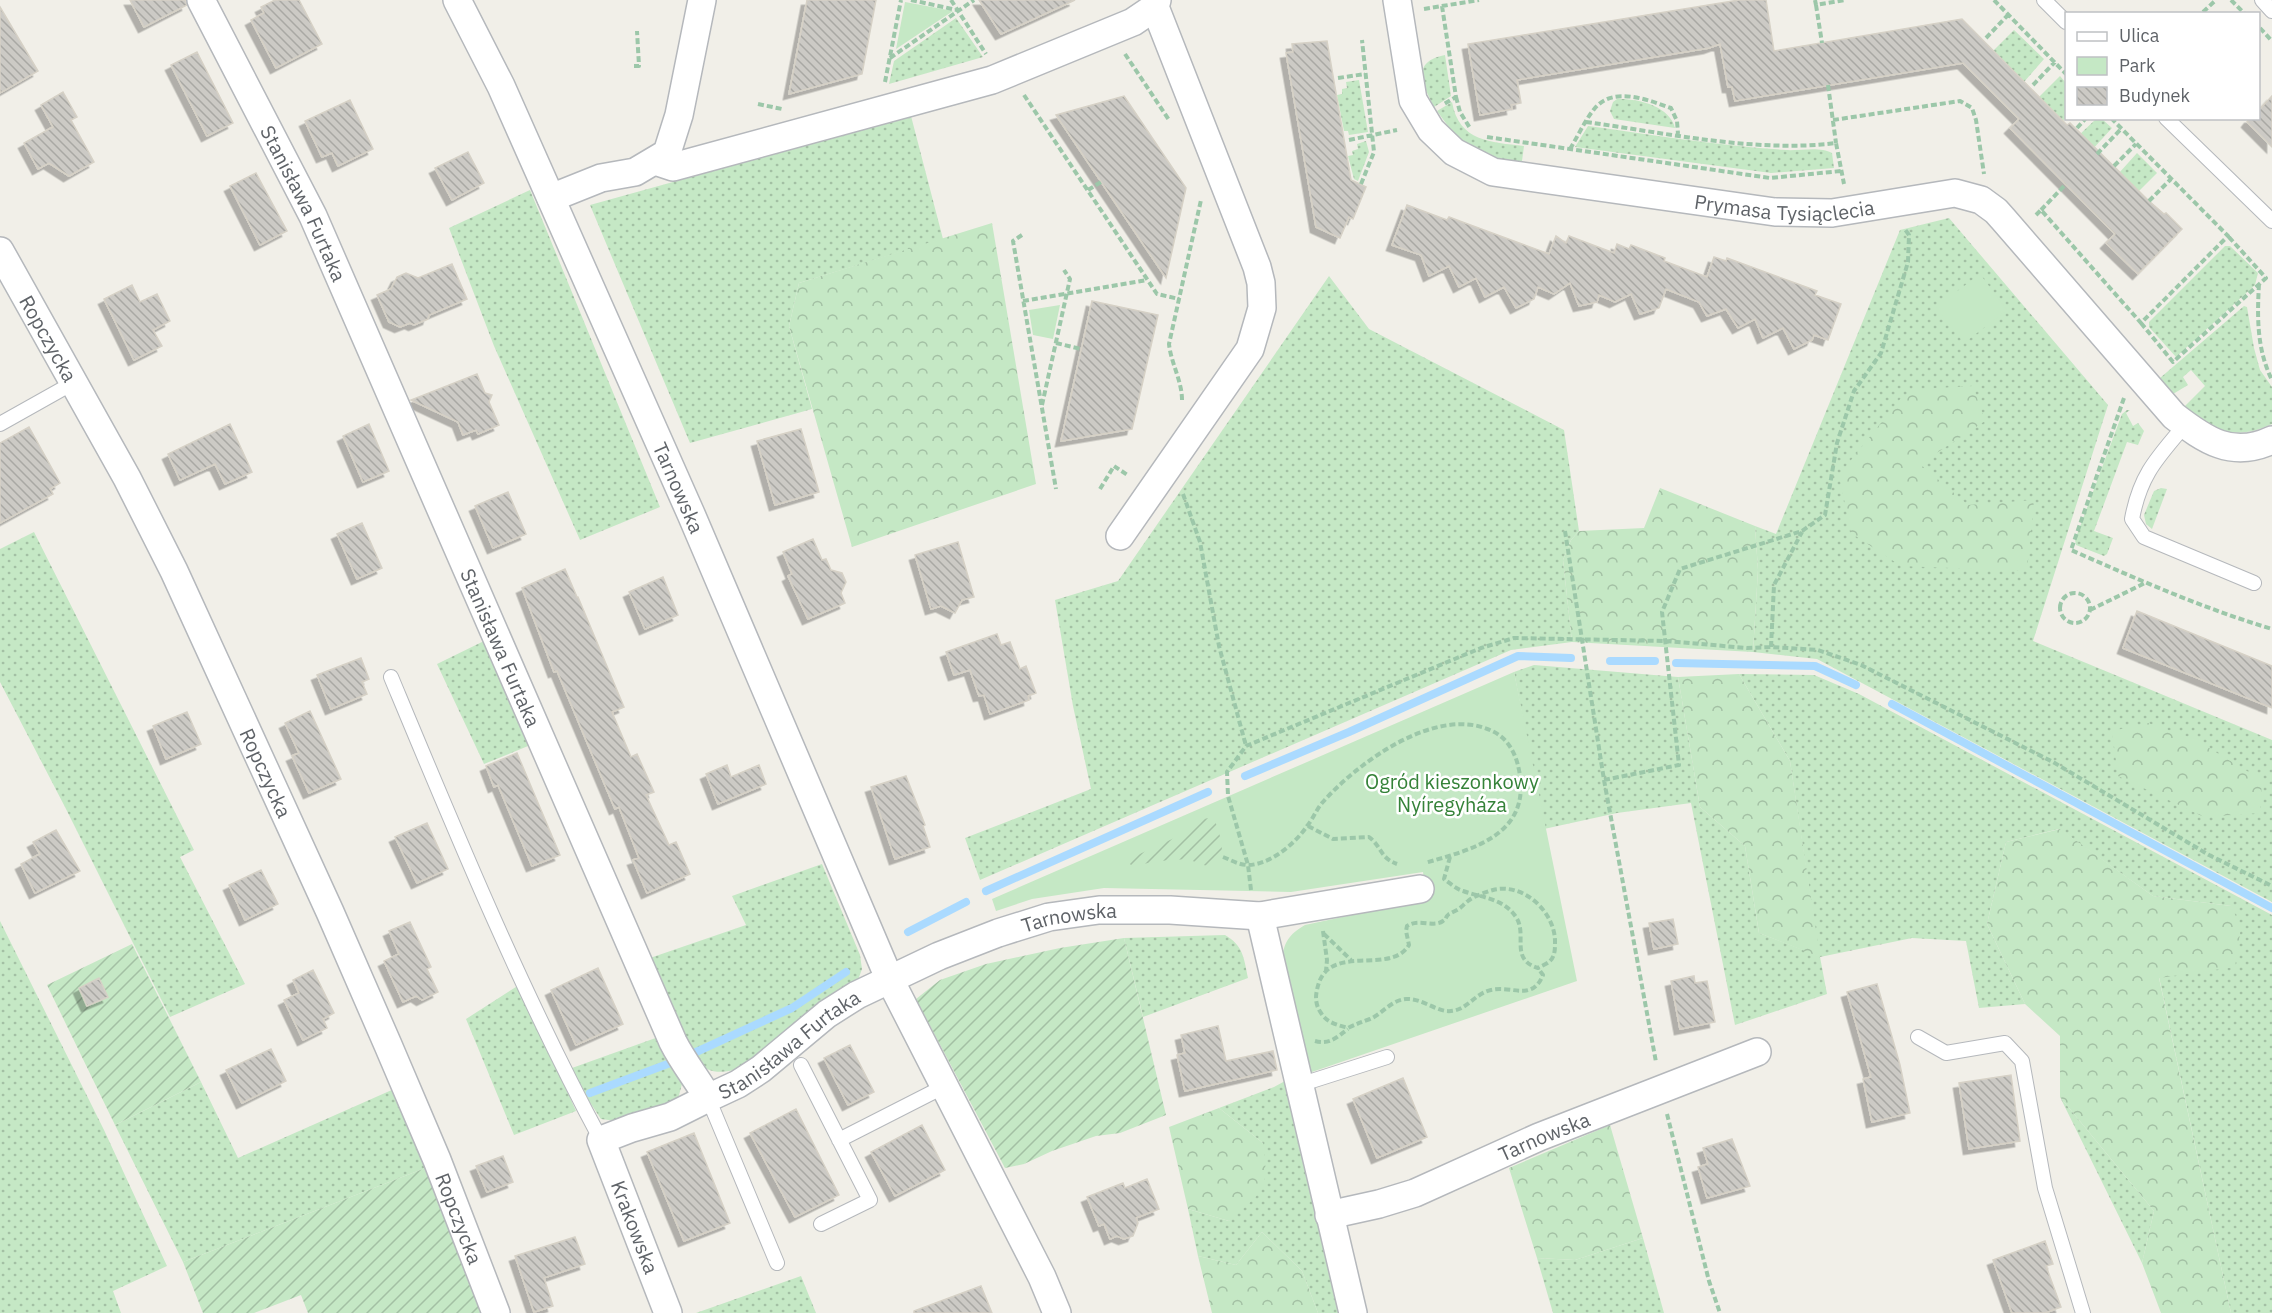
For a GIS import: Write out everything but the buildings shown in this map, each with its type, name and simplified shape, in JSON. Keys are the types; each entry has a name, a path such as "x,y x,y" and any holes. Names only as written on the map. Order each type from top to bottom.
{"street":[{"name":"Stanisława Furtaka","path":"201,0 314,216 673,1042 683,1062 697,1078 708,1098 761,1070 827,1014 890,978"},
{"name":"Tarnowska","path":"457,0 501,86 551,198 890,978 1042,1277 1057,1313"},
{"path":"551,198 601,178 635,172 667,153 679,115 702,0"},
{"path":"655,162 673,167 992,80 1133,22 1156,4 1257,267 1261,283 1262,308 1250,349 1120,536"},
{"name":"Prymasa Tysiąclecia","path":"1399,7 1413,100 1431,130 1454,152 1493,172 1775,212 1832,213 1954,193 1981,200 2000,215 2174,416 2201,438 2233,448 2260,446 2272,440"},
{"name":"Ropczycka","path":"0,251 127,478 174,571 325,902 437,1160 496,1313"},
{"name":"Tarnowska","path":"890,978 998,933 1049,917 1099,910 1170,910 1319,921 1421,876"},
{"path":"1260,916 1353,1313"},
{"name":"Tarnowska","path":"1329,1215 1416,1193 1539,1137 1757,1052"},
{"path":"601,1140 670,1117 708,1098"},
{"name":"Krakowska","path":"601,1140 669,1313"}],"lane":[{"path":"2044,0 2065,20"},
{"path":"2262,0 2272,11"},
{"path":"2168,120 2272,221"},
{"path":"0,424 73,383"},
{"path":"2185,425 2152,464 2136,496 2132,519 2144,537 2254,583"},
{"path":"391,677 536,1011 601,1140"},
{"path":"1918,1037 1946,1053 2005,1043 2022,1060 2045,1188 2083,1313"},
{"path":"1299,1085 1387,1057"},
{"path":"801,1065 870,1200 821,1224"},
{"path":"840,1140 945,1086"},
{"path":"708,1098 777,1263"}],"path":[{"path":"884,88 901,0"},
{"path":"911,0 958,10"},
{"path":"951,0 990,60"},
{"path":"889,58 974,0"},
{"path":"1399,7 1442,6 1479,0"},
{"path":"1822,43 1815,2 1845,0"},
{"path":"1994,0 2065,72"},
{"path":"2203,12 2216,0"},
{"path":"2231,0 2243,12"},
{"path":"1442,6 1456,96 1460,112 1472,131"},
{"path":"1986,38 2008,15"},
{"path":"634,66 639,66 637,31"},
{"path":"2260,31 2272,40"},
{"path":"1361,184 1374,152 1362,40"},
{"path":"1123,50 1172,126"},
{"path":"2033,85 2055,62"},
{"path":"1338,78 1365,74"},
{"path":"1479,134 1486,137 1770,178 1841,171 1828,85"},
{"path":"1023,94 1157,294 1179,299"},
{"path":"1436,109 1456,96"},
{"path":"1570,149 1596,107 1610,98 1640,97 1671,108 1677,121 1678,134"},
{"path":"1833,120 1960,101 1972,108 1976,120 1986,183"},
{"path":"2077,128 2084,120"},
{"path":"2041,210 2174,362 2266,278 2228,236 2113,120"},
{"path":"1586,122 1755,145 1806,147 1836,143"},
{"path":"2097,154 2121,129"},
{"path":"1349,140 1397,130"},
{"path":"2114,166 2136,144"},
{"path":"2149,201 2171,179"},
{"path":"1088,190 1101,182"},
{"path":"2034,217 2066,184"},
{"path":"1180,409 1183,398 1182,390 1169,344 1201,200 1201,190"},
{"path":"1604,780 1679,765 1662,612 1680,570 1802,531 1825,515 1838,443 1854,392 1881,352 1908,262 1909,235 1904,226"},
{"path":"1022,235 1013,241 1056,489"},
{"path":"2141,323 2228,236"},
{"path":"1041,407 1070,279 1064,270"},
{"path":"1023,301 1147,280"},
{"path":"2259,284 2256,322 2262,355 2272,380"},
{"path":"1056,343 1081,349"},
{"path":"1100,489 1114,466 1131,478"},
{"path":"1181,490 1200,542 1219,646 1246,746"},
{"path":"1565,531 1604,780 1661,1088 1709,1281 1720,1313"},
{"path":"1772,647 1774,585 1802,531"},
{"path":"2089,611 2088,602 2078,594 2065,597 2060,605 2065,619 2074,623 2084,619 2089,611 2146,583"},
{"path":"1260,916 1228,796 1227,772 1246,746 1481,648 1514,638 1666,641 1747,648 1818,650 1861,664 2053,762 2209,855 2272,886"},
{"path":"1222,857 1248,866 1282,852 1308,826 1323,802 1357,771 1410,737 1432,728 1454,724 1475,724 1499,734 1508,743 1519,768 1520,796 1516,814 1497,835 1483,845 1450,857 1421,876"},
{"path":"1308,826 1333,839 1369,837 1377,843 1387,861 1398,864"},
{"path":"1289,1041 1310,1039 1324,1044 1334,1040 1361,1021 1371,1019 1397,1001 1407,999 1445,1011 1454,1011 1461,1009 1489,990 1531,990 1540,984 1543,975 1538,968 1529,964 1522,956 1521,927 1516,916 1498,901 1462,891 1444,879 1450,857"},
{"path":"1326,972 1351,960 1398,957 1409,945 1407,926 1418,921 1437,923 1444,921 1449,914 1469,900 1501,888 1514,890 1534,900 1541,907 1553,929 1555,952 1550,961 1538,968"},
{"path":"1319,921 1351,960"},
{"path":"1319,921 1327,960 1326,972 1317,987 1317,1003 1320,1012 1333,1024 1348,1028"}],"green space":[{"path":"905,2 953,11 896,49"},
{"path":"956,18 983,57 889,84 894,61"},
{"path":"2014,30 2044,59 2024,82 1993,51"},
{"path":"1445,55 1451,96 1434,107 1423,82 1423,68 1434,58"},
{"path":"2060,76 2065,82 2065,118 2063,121 2039,97"},
{"path":"1359,80 1368,132 1349,135 1348,131 1344,131 1337,95 1342,94 1342,89 1347,88 1346,82"},
{"path":"1617,99 1643,102 1660,109 1672,120 1675,128 1614,119 1610,111 1613,102"},
{"path":"1452,102 1462,125 1478,138 1524,146 1522,161 1517,165 1488,158 1456,137 1437,111"},
{"path":"911,116 943,239 799,283 789,326 812,409 690,443 590,205"},
{"path":"2095,120 2103,120 2112,128 2092,150 2078,136"},
{"path":"1588,126 1736,146 1822,150 1832,153 1834,168 1771,173 1575,147"},
{"path":"1366,141 1369,152 1358,181 1354,179 1348,156 1353,155 1352,151 1358,149 1357,144"},
{"path":"2137,153 2157,173 2138,192 2119,173"},
{"path":"530,190 660,507 580,540 494,346 449,228"},
{"path":"1949,218 2108,405 2033,641 2272,740 2272,902 1817,659 1753,652 1758,570 1755,526 1776,534 1900,230"},
{"path":"992,223 1036,484 852,547 789,326 799,283"},
{"path":"2225,246 2230,246 2258,273 2255,285 2176,357 2149,327 2149,322"},
{"path":"1980,274 2007,310 1964,343 1936,307"},
{"path":"1329,276 1369,329 1564,430 1579,531 1571,540 1563,560 1572,642 1511,650 980,880 965,838 1091,789 1073,706 1055,600 1118,581"},
{"path":"1060,305 1053,339 1033,335 1029,310"},
{"path":"2244,306 2247,307 2260,370 2272,387 2272,424 2235,433 2215,427 2183,408 2205,386 2191,370 2183,377 2188,385 2173,394 2160,378"},
{"path":"1973,386 1985,421 1920,464 1968,505 2034,500 2027,571 1901,566 1851,533 1839,475 1901,398 1919,389"},
{"path":"2130,410 2126,413 2133,426 2138,423 2144,431 2138,445 2127,442 2094,531 2113,538 2104,556 2076,545 2075,540 2122,414"},
{"path":"1660,488 1755,526 1758,570 1753,652 1572,642 1563,560 1571,540 1579,531 1644,528"},
{"path":"2161,488 2167,489 2152,529 2146,524 2144,515 2154,491"},
{"path":"34,532 194,850 180,857 245,984 170,1017 0,682 0,549"},
{"path":"484,641 533,744 484,764 437,664"},
{"path":"1534,665 1678,677 1700,807 1745,846 1759,933 1819,956 1790,761 1739,674 1814,675 1859,694 2272,915 2272,1313 2231,1313 2159,977 2231,906 2153,896 2059,829 2006,842 1987,924 2025,1004 1979,1008 1966,941 1912,938 1820,957 1827,994 1735,1025 1691,803 1617,813 1544,829 1514,672"},
{"name":"Ogród kieszonkowy Nyíregyháza","path":"1514,672 1577,981 1309,1073 1282,962 1288,940 1305,925 1427,899 1423,872 1291,892 1104,888 1032,899 996,911 992,899"},
{"path":"1739,674 1790,761 1820,957 1759,933 1745,846 1700,807 1678,677"},
{"path":"2148,723 2194,739 2262,780 2260,813 2204,817 2118,776 2112,731"},
{"path":"1203,819 1214,819 1222,847 1220,860 1216,865 1207,866 1181,860 1132,866 1127,861 1183,834"},
{"path":"2060,829 2153,896 2231,906 2241,927 2235,967 2159,978 2231,1313 2161,1313 2142,1263 2154,1211 2060,1097 2060,1036 2025,1004 1987,924 2006,842"},
{"path":"822,864 860,955 862,969 858,980 741,1068 716,1072 699,1065 693,1060 650,958 746,925 732,896"},
{"path":"0,921 104,1130 167,1266 113,1291 121,1313 0,1313"},
{"path":"1225,935 1239,948 1244,958 1248,978 1143,1017 1124,938"},
{"path":"1124,938 1166,1115 1120,1133 1096,1136 1052,1151 1024,1164 1005,1168 916,999 940,980 986,964 1060,948"},
{"path":"132,944 201,1082 115,1125 47,985"},
{"path":"519,985 576,1111 514,1135 466,1019"},
{"path":"664,1035 683,1080 678,1099 667,1107 616,1121 601,1119 572,1068"},
{"path":"1285,1081 1343,1313 1318,1313 1302,1271 1262,1232 1236,1265 1198,1256 1188,1209 1229,1221 1263,1143 1219,1108"},
{"path":"201,1082 238,1158 394,1089 428,1167 183,1262 115,1125"},
{"path":"2060,1097 2154,1211 2142,1263"},
{"path":"1219,1108 1263,1143 1265,1159 1264,1181 1257,1196 1229,1221 1188,1209 1169,1127"},
{"path":"1610,1125 1643,1238 1575,1260 1537,1258 1509,1168"},
{"path":"428,1167 484,1313 308,1313 301,1295 254,1313 203,1313 183,1262"},
{"path":"1262,1232 1302,1271 1318,1313 1212,1313 1198,1256 1236,1265"},
{"path":"1643,1238 1664,1313 1553,1313 1537,1258 1575,1260"},
{"path":"801,1276 816,1313 696,1313"}],"waterway":[{"path":"1245,776 1518,656 1571,658"},
{"path":"1610,661 1655,661"},
{"path":"1676,663 1815,666 1856,685"},
{"path":"1892,704 2272,908"},
{"path":"986,891 1208,792"},
{"path":"908,932 966,902"},
{"path":"694,1053 792,1008 846,972"},
{"path":"590,1093 673,1062"}]}
